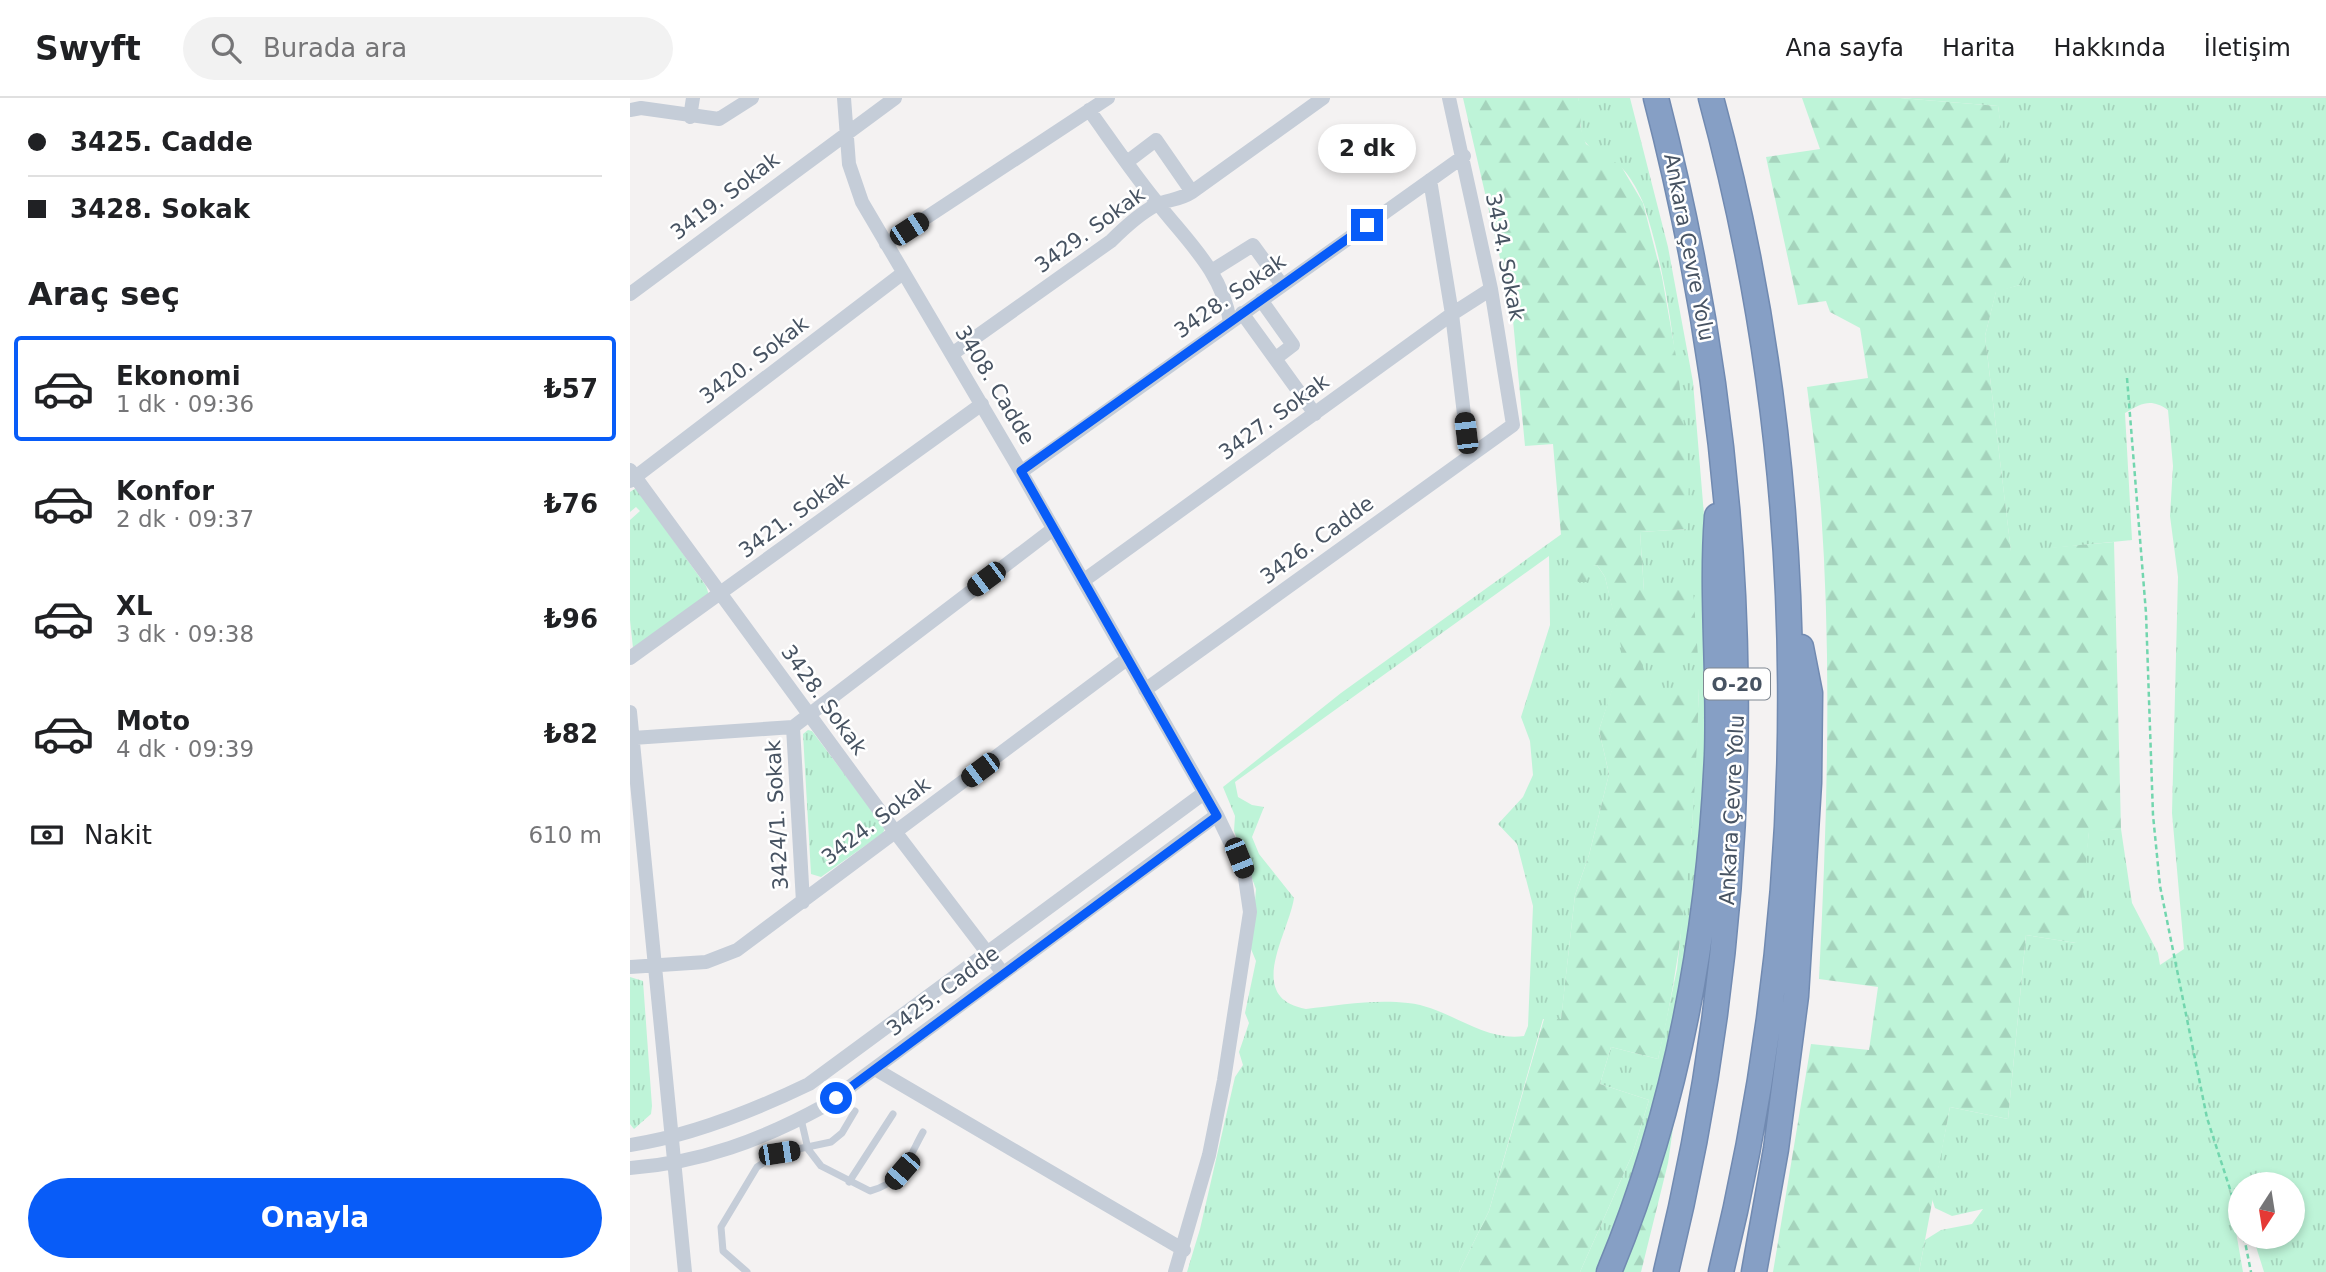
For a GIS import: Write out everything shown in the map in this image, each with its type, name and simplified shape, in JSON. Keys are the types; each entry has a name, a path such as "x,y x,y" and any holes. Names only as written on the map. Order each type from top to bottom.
{"highway":[{"name":"Ankara Çevre Yolu","path":"1656,98 1676,176 1708,340 1722,449 1737,627 1737,761 1725,941 1703,1103 1666,1272"},
{"name":"O-20","path":"1711,98 1731,170 1763,338 1774,423 1790,613 1789,766 1778,937 1753,1126 1721,1272"},
{"path":"1609,1272 1637,1199 1665,1105 1688,1010 1701,922 1717,753 1718,648 1714,550 1722,449"},
{"path":"1754,1272 1790,1057 1809,783 1810,693 1786,567"}],"street":[{"path":"690,117 693,98"},
{"path":"630,110 641,108 719,119 752,98"},
{"name":"3408. Cadde","path":"845,98 849,164 862,202 1021,471 1217,816 1244,871 1250,912 1224,1080 1184,1251 1175,1272"},
{"name":"3419. Sokak","path":"630,294 895,98"},
{"name":"3429. Sokak","path":"952,354 1111,241 1158,204 1177,201 1192,192 1323,98"},
{"name":"3434. Sokak","path":"1449,98 1492,289 1513,425"},
{"path":"886,244 1105,99"},
{"path":"1089,110 1158,204 1213,270 1236,317 1276,358 1315,414"},
{"path":"1127,162 1156,140 1192,192"},
{"name":"3428. Sokak","path":"1021,471 1464,156"},
{"path":"1430,180 1452,314 1469,456"},
{"path":"1213,270 1253,245 1282,285"},
{"name":"3420. Sokak","path":"632,476 903,273"},
{"name":"3427. Sokak","path":"1083,581 1452,314 1492,289"},
{"path":"1261,300 1293,345 1276,358"},
{"name":"3421. Sokak","path":"630,658 982,404"},
{"name":"3426. Cadde","path":"1145,690 1513,425"},
{"name":"3428. Sokak","path":"632,476 1002,972"},
{"path":"633,738 793,727 1053,529"},
{"name":"3424. Sokak","path":"630,967 706,962 722,958 803,902 1127,659"},
{"path":"630,712 685,1272"},
{"name":"3424/1. Sokak","path":"793,727 803,902"},
{"name":"3425. Cadde","path":"630,1145 671,1138 809,1084 1204,793"},
{"name":"3425. Cadde","path":"630,1168 675,1165 726,1150 801,1119 876,1069 1002,972 1217,816"},
{"path":"876,1069 1184,1251"}],"lane":[{"path":"747,1272 723,1251 721,1227 757,1167 779,1153 831,1142 842,1133 855,1111"},
{"path":"849,1182 893,1114"},
{"path":"801,1119 808,1149 821,1166 870,1191 887,1187 902,1171 923,1132"}],"path":[{"path":"2127,378 2144,586 2153,815 2160,886 2204,1107 2228,1182"},
{"path":"2247,1250 2251,1272"}],"green space":[{"path":"1463,98 1578,98 1582,111 1580,126 1586,144 1621,166 1643,203 1662,277 1677,362 1689,470 1688,529 1640,532 1644,591 1693,589 1698,657 1643,657 1643,688 1699,688 1692,828 1683,921 1658,1059 1611,1047 1600,1084 1649,1100 1632,1155 1580,1272 1459,1272 1489,1211 1544,1019 1561,1019 1575,895 1589,855 1609,774 1599,730 1623,655 1605,577 1597,565 1586,568 1587,582 1578,582 1562,546 1553,444 1525,446 1512,310"},
{"path":"1578,98 1630,98 1668,247 1693,382 1705,527 1709,735 1687,978 1639,1167 1597,1272 1580,1272 1632,1155 1649,1100 1600,1084 1611,1047 1658,1059 1677,969 1692,826 1699,689 1643,688 1643,657 1697,657 1644,591 1640,532 1688,529 1676,365 1664,284 1644,205 1626,172 1587,144 1581,128"},
{"path":"1802,98 1900,98 1998,106 2024,277 2020,285 1996,292 1985,336 2011,551 2114,542 2121,829 2089,832 2079,937 2076,943 2026,935 2008,1119 1950,1107 1919,1272 1773,1272 1811,1044 1869,1050 1878,987 1819,979 1826,803 1826,627 1821,509 1807,387 1868,378 1860,328 1830,312 1826,301 1798,305 1766,157 1820,149"},
{"path":"1900,98 2326,98 2326,1272 2264,1272 2257,1250 2305,1250 2305,1172 2228,1172 2228,1250 2239,1250 2243,1272 1919,1272 1925,1240 1941,1230 1972,1224 1983,1209 1952,1216 1935,1208 1932,1199 1950,1107 2008,1119 2026,935 2076,943 2089,831 2121,829 2132,903 2158,953 2160,965 2184,949 2172,813 2178,577 2170,516 2173,466 2168,410 2151,403 2142,404 2125,413 2132,540 2011,552 1985,336 1996,291 2020,285 1998,106"},
{"path":"636,488 706,586 709,595 633,648 630,620 630,520 640,511 636,507 630,512 630,492"},
{"path":"1563,533 1565,548 1571,559 1582,565 1597,565 1605,577 1624,655 1599,730 1609,774 1589,855 1575,895 1561,1020 1543,1019 1489,1211 1459,1272 1187,1272 1200,1229 1235,1077 1243,1065 1239,1052 1249,1023 1245,1013 1256,961 1251,949 1256,889 1234,831 1235,816 1223,787 1341,693","holes":["1549,556 1550,625 1521,717 1530,741 1533,775 1523,797 1498,824 1517,844 1533,906 1528,1026 1524,1036 1494,1034 1438,1011 1408,1003 1370,1002 1306,1009 1287,1003 1277,992 1274,978 1279,946 1294,898 1259,854 1252,837 1264,807 1252,805 1238,797 1235,782"]},
{"path":"808,730 812,731 885,828 883,833 821,877 811,874 803,734"},
{"path":"630,977 643,981 652,1106 651,1114 634,1129 630,1124"},
{"path":"1675,1114 1668,1163 1641,1272 1620,1272"}],"route":[{"path":"836,1098 1002,972 1217,816 1021,471 1367,225"}]}
